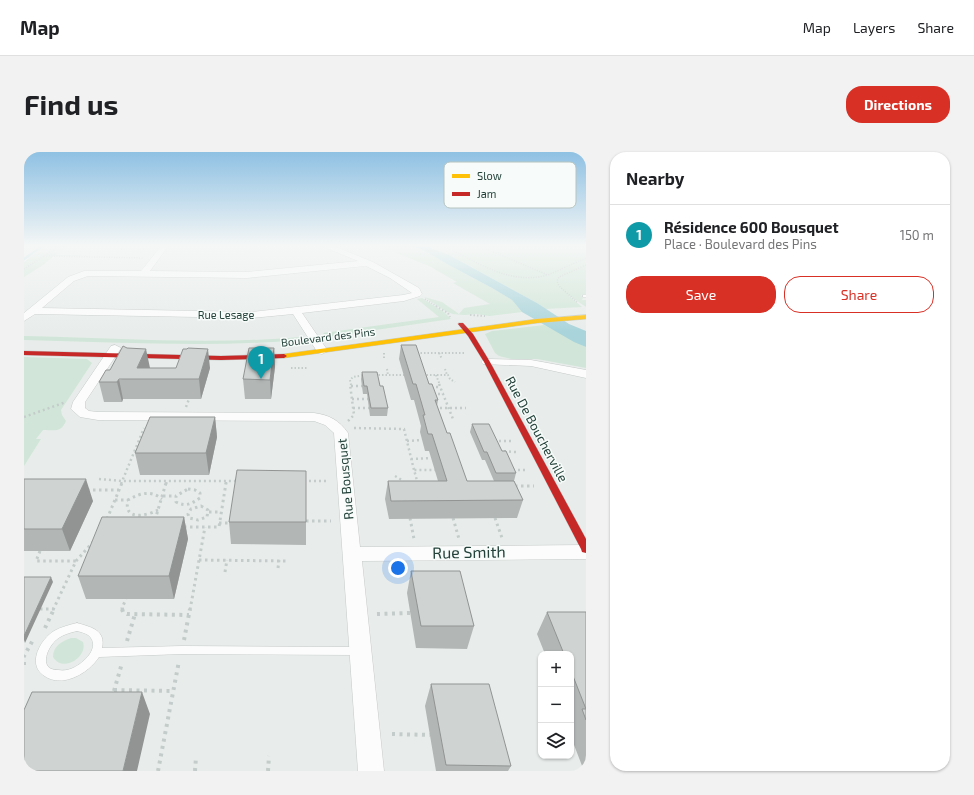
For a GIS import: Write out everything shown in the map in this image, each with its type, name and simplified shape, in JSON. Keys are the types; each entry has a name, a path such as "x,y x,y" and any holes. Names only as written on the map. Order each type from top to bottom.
{"street":[{"path":"24,318 71,279 85,274"},
{"path":"193,274 264,274"},
{"path":"390,274 413,288 420,296"},
{"name":"Rue Lesage","path":"34,310 242,315 296,311 420,296"},
{"path":"296,311 320,348"},
{"name":"Boulevard des Pins","path":"24,346 234,358 281,356 320,348 461,325 529,316 586,311"},
{"name":"Boulevard des Pins","path":"461,325 586,317"},
{"name":"Rue De Boucherville","path":"461,325 487,362 586,549"},
{"name":"Boulevard des Pins","path":"24,353 112,352"},
{"name":"Rue Bousquet","path":"112,352 79,402 78,409 86,414 106,416 308,417 330,421 337,426 341,433 371,771"},
{"path":"487,362 531,363 586,374"},
{"name":"Rue Smith","path":"351,554 586,552"}],"lane":[{"path":"97,653 99,644 97,637 92,631 85,628 76,627 62,632 49,640 41,656 41,663 44,669 50,674 58,676 67,675 85,667 97,653 182,650 360,651"}],"path":[{"path":"503,274 529,279 548,275"},
{"path":"568,274 559,278 557,281 559,286 578,302"},
{"path":"420,296 461,325"},
{"path":"384,360 383,353 390,353"},
{"path":"411,353 469,353"},
{"path":"439,353 442,359"},
{"path":"387,369 388,375"},
{"path":"445,369 447,375 455,382"},
{"path":"348,421 354,415 350,378 364,375"},
{"path":"372,375 411,375"},
{"path":"418,375 447,375"},
{"path":"436,375 453,419"},
{"path":"350,386 362,386"},
{"path":"428,387 441,387"},
{"path":"431,394 444,394"},
{"path":"352,400 368,399"},
{"path":"24,417 66,402"},
{"path":"353,408 369,408"},
{"path":"432,408 466,408"},
{"path":"104,525 146,424"},
{"path":"354,428 404,428 418,486 411,487"},
{"path":"386,428 387,432"},
{"path":"407,441 422,440"},
{"path":"492,441 512,441"},
{"path":"496,451 517,452"},
{"path":"411,458 431,458"},
{"path":"414,470 435,470"},
{"path":"508,470 526,470"},
{"path":"184,481 186,475"},
{"path":"395,476 402,480 404,487"},
{"path":"99,479 122,481 241,481"},
{"path":"153,526 168,481"},
{"path":"183,526 219,527 226,481"},
{"path":"300,481 329,481"},
{"path":"512,486 534,486"},
{"path":"83,490 119,490"},
{"path":"115,500 128,500 142,493 150,493 158,495 162,498 176,496 184,490 195,490 200,496 198,501 190,505 182,505 176,502 176,496"},
{"path":"128,500 126,504 128,510 138,516 145,516 158,510"},
{"path":"198,501 201,506 206,508 209,512 221,512"},
{"path":"201,506 191,509 188,514 189,518 202,520 207,517 209,512"},
{"path":"410,518 414,539"},
{"path":"453,518 459,539"},
{"path":"495,518 502,539"},
{"path":"306,521 331,521"},
{"path":"219,523 235,524"},
{"path":"184,640 205,527"},
{"path":"40,633 45,627 54,609 76,561 97,536"},
{"path":"40,551 36,561 76,561"},
{"path":"199,560 288,561"},
{"path":"225,572 227,560"},
{"path":"278,568 279,560"},
{"path":"126,599 122,608 123,612 135,614 189,615"},
{"path":"40,609 54,609"},
{"path":"377,614 411,613"},
{"path":"127,641 135,614"},
{"path":"24,666 24,656 26,650 34,639"},
{"path":"112,696 122,661"},
{"path":"158,771 179,661"},
{"path":"114,690 174,691"},
{"path":"392,734 430,735"},
{"path":"268,771 269,756"},
{"path":"195,771 196,757"}],"green space":[{"path":"443,274 466,274 512,300 522,312 489,316 477,314 464,315 453,314 447,312 424,297 442,302 459,314 464,308 490,304 453,283 457,282"},
{"path":"484,274 586,274 586,294 581,295 583,298 582,300 586,300 586,307 567,294 582,307 545,309 537,303"},
{"path":"422,298 444,312 451,319 327,337 323,333 439,317 417,299"},
{"path":"544,325 586,347 586,368 537,359 511,359 499,356 495,353 485,334 492,331"},
{"path":"24,336 197,341 302,338 300,340 231,344 197,344 24,340"},
{"path":"24,357 87,359 92,363 61,410 66,421 64,425 57,430 43,430 36,439 41,439 24,466"},
{"path":"71,638 76,638 83,642 84,648 82,653 73,662 68,664 57,662 53,657 56,647 61,642"}],"water":[{"path":"466,274 484,274 537,303 569,324 586,331 586,347 574,342 522,312 512,300"}],"building":[{"path":"401,345 416,345 429,384 432,384 438,400 435,400 447,433 450,433 467,481 514,481 523,500 391,501 388,481 447,481 432,434 428,434 423,415 425,415 416,384 413,384"},
{"path":"123,346 127,348 146,349 137,368 176,368 183,349 208,349 199,379 119,379 117,382 99,382 106,370 110,370"},
{"path":"249,348 274,348 270,380 243,379"},
{"path":"362,372 377,372 380,386 383,386 388,408 371,408 367,386 364,386"},
{"path":"150,417 215,417 206,453 135,453"},
{"path":"472,424 489,424 502,451 506,451 516,473 496,473 487,452 484,452"},
{"path":"237,470 306,471 306,522 229,522"},
{"path":"24,479 86,479 62,529 24,529"},
{"path":"102,517 184,517 169,576 78,576"},
{"path":"411,571 460,571 474,626 421,626"},
{"path":"24,577 51,577 24,636"},
{"path":"547,612 586,612 586,709 574,679 574,651 563,651"},
{"path":"431,684 489,684 511,766 446,765"},
{"path":"32,692 142,692 123,771 24,771 24,710"},
{"path":"582,709 586,709 586,720"}],"traffic: slow":[{"path":"284,356 537,321 586,317"}],"traffic: jam":[{"path":"461,324 471,335 487,362 586,549"},
{"path":"24,353 221,358 284,356"}],"place":[{"name":"Résidence 600 Bousquet","path":"261,379"}]}
